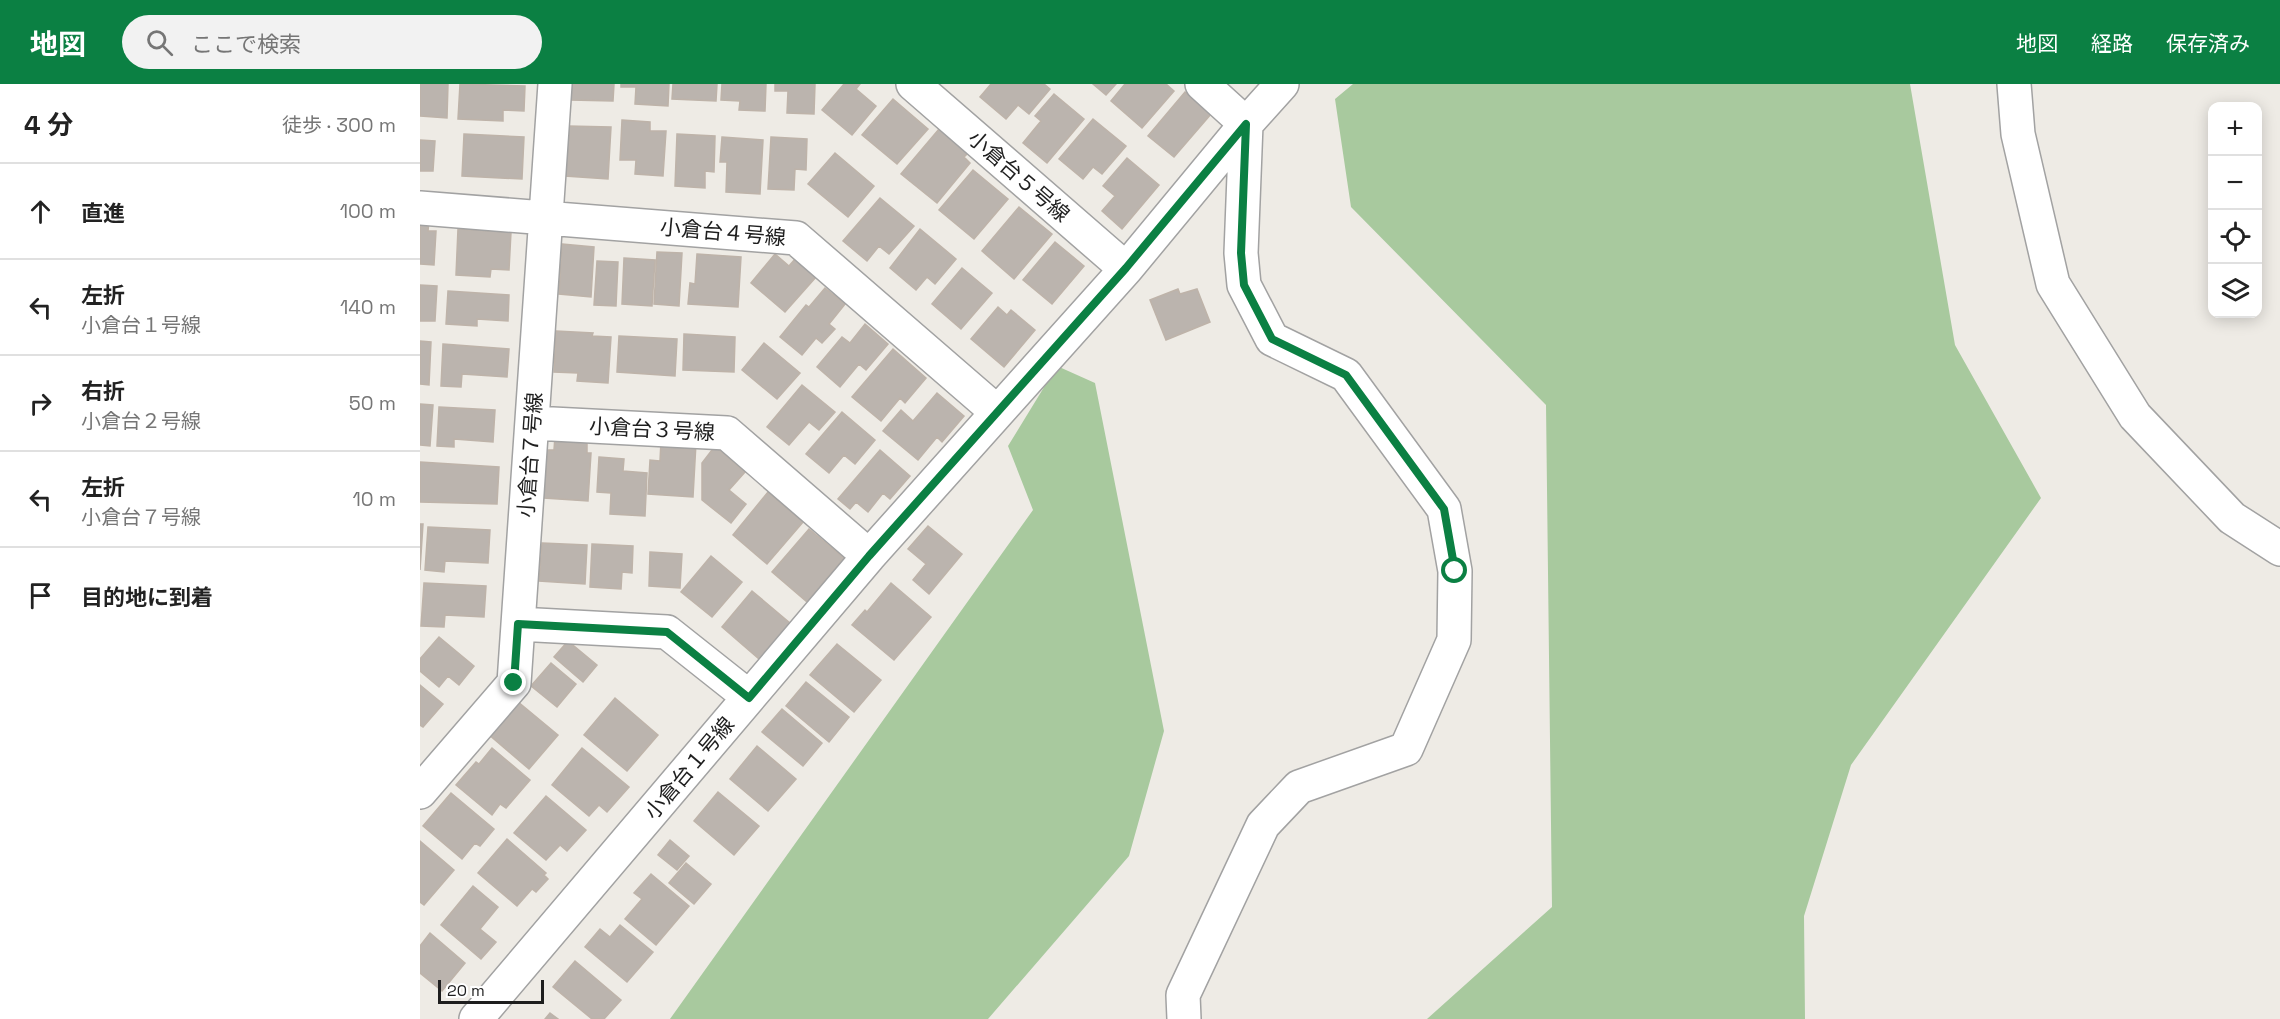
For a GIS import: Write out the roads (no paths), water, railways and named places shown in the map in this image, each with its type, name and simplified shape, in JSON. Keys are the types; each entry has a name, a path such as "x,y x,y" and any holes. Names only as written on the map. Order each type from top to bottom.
{"street":[{"name":"小倉台７号線","path":"420,792 514,683 555,84"},
{"name":"小倉台５号線","path":"913,84 1126,268"},
{"path":"1184,1019 1183,995 1263,825 1299,787 1406,749 1454,640 1455,571 1444,509 1346,375 1272,339 1244,285 1241,253 1246,124 1202,84"},
{"name":"小倉台１号線","path":"476,1019 869,556 1126,268 1282,84"},
{"path":"2014,84 2018,134 2054,284 2134,416 2232,518 2280,549"},
{"name":"小倉台４号線","path":"420,208 796,238 997,412"},
{"name":"小倉台３号線","path":"533,423 727,433 869,556"},
{"path":"518,624 667,632 749,698"}]}
